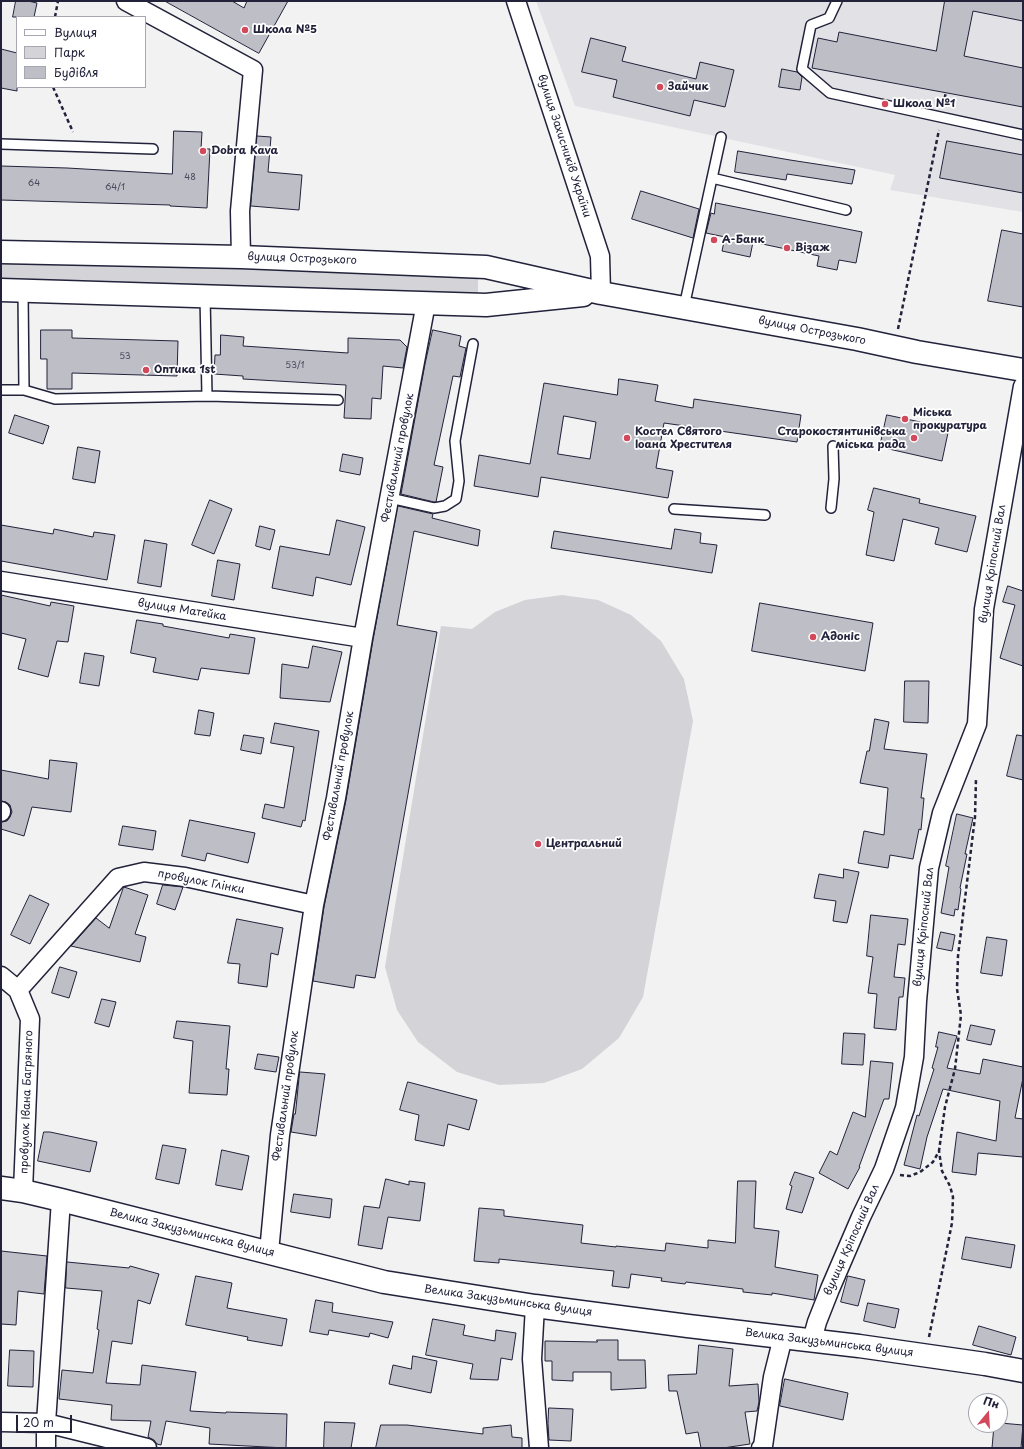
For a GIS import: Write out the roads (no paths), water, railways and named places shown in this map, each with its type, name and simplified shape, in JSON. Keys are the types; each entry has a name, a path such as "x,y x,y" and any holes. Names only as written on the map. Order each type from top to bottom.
{"main road":[{"name":"вулиця Острозького","path":"1,252 241,257 486,267 600,293 684,307 917,352 1023,370"},
{"path":"486,267 493,275 495,285 493,296 486,305"},
{"name":"вулиця Острозького","path":"1,290 486,305 600,293"},
{"name":"Велика Закузьминська вулиця","path":"1,1188 23,1191 61,1200 384,1282 535,1306 925,1355 1023,1371"}],"street":[{"path":"126,1 253,70 240,211 241,257"},
{"name":"вулиця Захисників України","path":"516,1 600,256 600,293"},
{"name":"Фестивальний провулок","path":"269,1252 280,1135 314,905 336,798 363,638 426,303"},
{"name":"вулиця Кріпосний Вал","path":"812,1340 827,1296 884,1169 905,1108 914,1057 917,1001 929,868 942,813 977,724 984,609 1023,386"},
{"name":"вулиця Матейка","path":"1,581 363,638"},
{"name":"провулок Глінки","path":"18,990 118,878 144,872 178,876 314,905"},
{"name":"провулок Івана Багряного","path":"1,976 18,990 30,1019 23,1191"},
{"path":"46,1448 46,1423 61,1200"},
{"path":"535,1306 532,1359 539,1448"},
{"path":"761,1448 773,1377 783,1337"},
{"path":"1,1422 46,1423 147,1448"}],"lane":[{"path":"837,1 829,18 811,25 802,69 830,93 1023,135"},
{"path":"684,307 721,137"},
{"path":"1,144 153,149"},
{"path":"712,178 846,210"},
{"path":"23,291 24,390"},
{"path":"205,296 207,396"},
{"path":"390,498 434,508 445,506 456,499 459,481 455,442 473,344"},
{"path":"1,390 24,390 55,399 207,396 338,400"},
{"path":"831,508 834,479 834,446"},
{"path":"674,508 765,515"}],"place":[{"name":"Школа №5","path":"245,30"},
{"name":"Зайчик","path":"660,87"},
{"name":"Школа №1","path":"885,104"},
{"name":"Dobra Kava","path":"203,151"},
{"name":"А-Банк","path":"714,240"},
{"name":"Візаж","path":"787,248"},
{"name":"Оптика 1st","path":"146,370"},
{"name":"Міська прокуратура","path":"905,419"},
{"name":"Костел Святого Іоана Хрестителя","path":"627,438"},
{"name":"Старокостянтинівська міська рада","path":"914,438"},
{"name":"Адоніс","path":"813,637"},
{"name":"Центральний","path":"538,844"}]}
